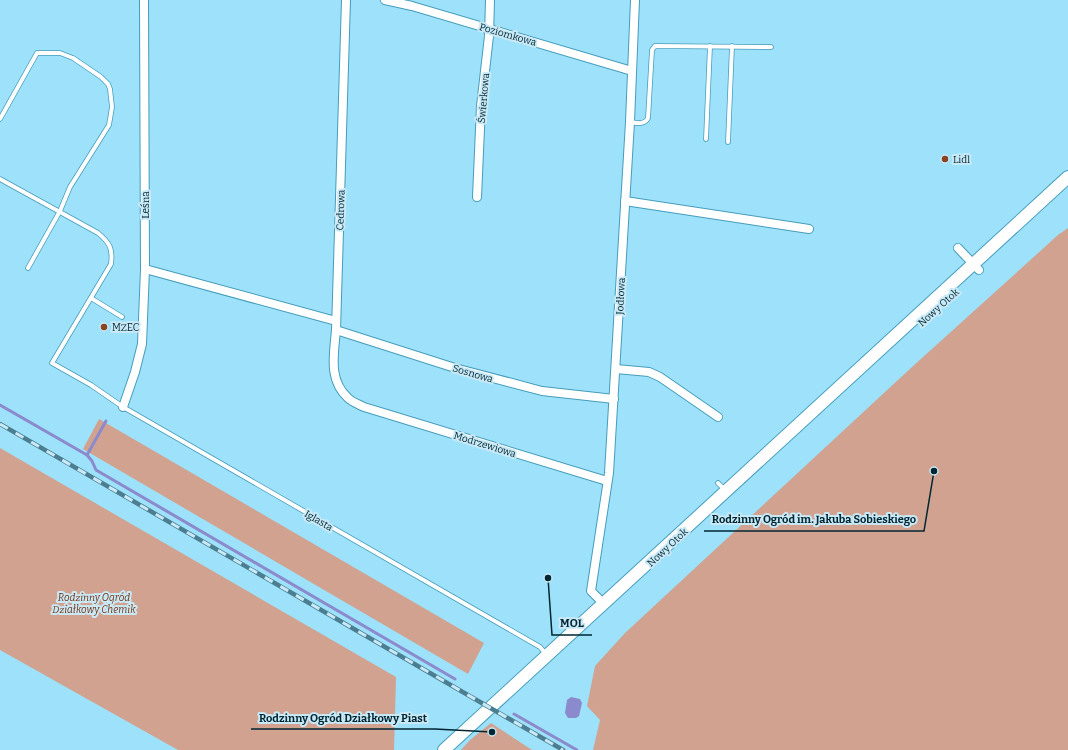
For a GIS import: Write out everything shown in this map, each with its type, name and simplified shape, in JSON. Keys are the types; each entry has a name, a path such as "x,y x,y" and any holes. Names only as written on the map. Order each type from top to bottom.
{"main road":[{"name":"Nowy Otok","path":"444,750 604,604 722,487 843,384 976,267 1023,218 1068,177"}],"street":[{"name":"Leśna","path":"123,407 135,372 142,344 145,269 144,0"},
{"name":"Cedrowa","path":"346,0 334,366 338,387 349,399 364,407"},
{"name":"Poziomkowa","path":"385,0 488,28 632,71"},
{"name":"Świerkowa","path":"477,197 481,106 489,36 488,28 490,0"},
{"name":"Jodłowa","path":"604,604 591,591 607,481 614,399 630,122 635,0"},
{"path":"625,201 809,229"},
{"path":"958,248 976,267"},
{"path":"145,269 336,321"},
{"name":"Sosnowa","path":"336,330 455,368 542,392 614,399"},
{"path":"616,369 649,372 660,377 718,417"},
{"name":"Modrzewiowa","path":"364,407 607,481"}],"lane":[{"path":"630,122 643,123 647,121 653,48 658,45 771,47"},
{"path":"706,139 710,46"},
{"path":"728,142 732,46"},
{"path":"0,119 37,54 60,53 73,58 101,77 108,84 112,99 112,112 109,125 70,187 60,211 28,268"},
{"path":"0,179 60,211 106,239 112,254 110,264 91,298 122,317"},
{"name":"Iglasta","path":"91,298 52,363 91,385 123,407 540,647 548,655"}],"green space":[{"path":"1068,228 1068,750 593,750 600,720 587,706 595,666 625,633 912,367 1058,235"},
{"path":"99,419 484,643 468,674 83,449"},
{"name":"Rodzinny Ogród Działkowy Chemik","path":"0,448 396,677 394,750 178,750 0,650"},
{"path":"491,723 532,750 461,750 470,740"}],"water":[{"path":"571,697 580,699 582,703 579,716 576,718 568,718 565,713 567,700"}],"waterway":[{"path":"0,405 87,455 92,461 96,470 455,679"},
{"path":"87,455 106,421"},
{"path":"514,714 577,750"}],"railway":[{"path":"0,424 563,750"}],"place":[{"name":"Lidl","path":"945,159"},
{"name":"MZEC","path":"104,327"},
{"name":"Rodzinny Ogród im. Jakuba Sobieskiego","path":"934,471"},
{"name":"MOL","path":"548,578"},
{"name":"Rodzinny Ogród Działkowy Piast","path":"492,732"}]}
